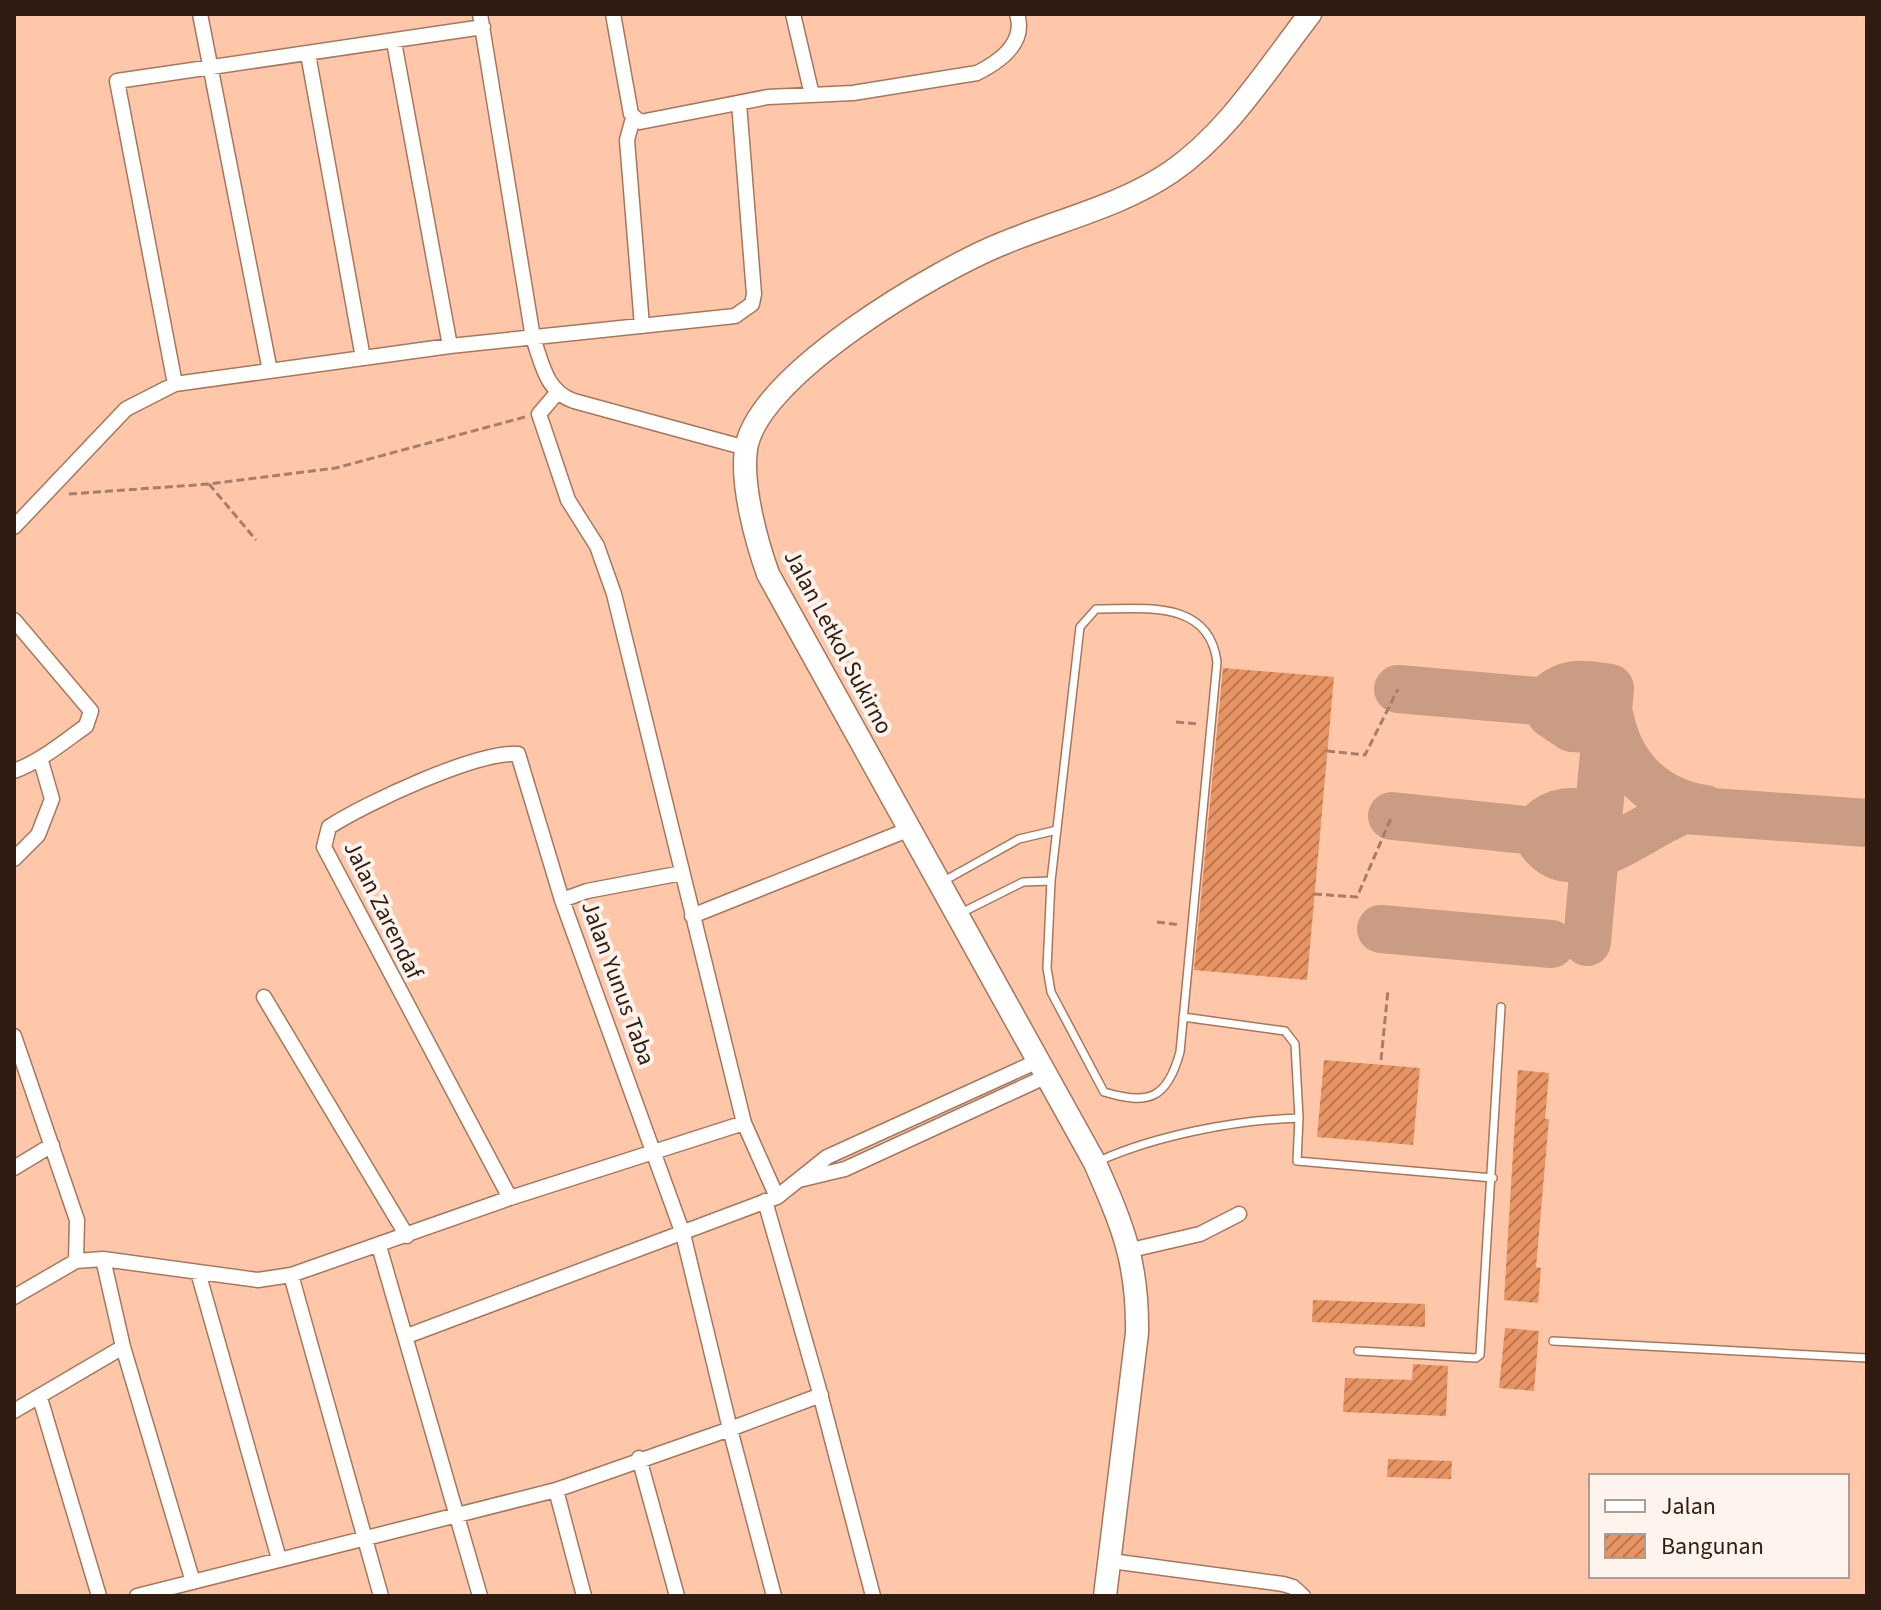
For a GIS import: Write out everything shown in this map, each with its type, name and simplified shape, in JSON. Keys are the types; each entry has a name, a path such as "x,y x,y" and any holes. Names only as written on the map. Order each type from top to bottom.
{"main road":[{"path":"746,448 760,418 814,358 896,301 1001,244 1141,189 1172,171 1206,144 1310,14"},
{"name":"Jalan Letkol Sukirno","path":"746,448 751,509 768,574 1095,1163 1131,1250 1137,1295 1137,1333 1105,1596"}],"street":[{"path":"200,14 270,371"},
{"path":"613,14 633,118 627,140 642,326"},
{"path":"793,14 812,95"},
{"path":"633,118 654,121 768,97 853,93 977,73 993,65 1018,40 1021,32 1017,14"},
{"path":"175,384 116,84 120,80 394,42 482,20 533,338 557,393 574,401 746,448"},
{"path":"394,42 450,346"},
{"path":"308,54 363,358"},
{"path":"14,527 126,409 175,384 450,346 735,316 752,304 754,294 739,103"},
{"path":"557,393 539,414 568,500 597,546 614,594 744,1123 771,1199 873,1596"},
{"path":"14,620 91,711 86,726 54,746 41,761 14,771"},
{"name":"Jalan Zarendaf","path":"510,1198 324,847 329,827 349,814 458,768 503,753 518,754 562,900"},
{"path":"14,859 38,835 52,799 41,761"},
{"path":"692,916 910,829"},
{"name":"Jalan Yunus Taba","path":"682,873 587,891 562,900 683,1234 774,1596"},
{"path":"264,997 407,1236"},
{"path":"14,1036 19,1067 52,1145 77,1220 76,1261"},
{"path":"407,1336 771,1199 799,1180 845,1169 1042,1068"},
{"path":"14,1297 76,1261 103,1259 258,1280 291,1275 510,1198 744,1123"},
{"path":"14,1168 52,1145"},
{"path":"1131,1250 1200,1234 1239,1214"},
{"path":"379,1246 460,1516 480,1596"},
{"path":"103,1259 123,1347 193,1582"},
{"path":"198,1272 279,1559"},
{"path":"291,1275 381,1596"},
{"path":"14,1411 123,1347"},
{"path":"137,1596 556,1490 821,1395"},
{"path":"40,1398 99,1596"},
{"path":"639,1458 677,1596"},
{"path":"556,1490 584,1596"},
{"path":"1111,1561 1283,1584 1293,1587 1303,1596"}],"lane":[{"path":"1096,609 1174,611 1204,628 1214,645 1217,662 1192,926 1175,1073 1159,1093 1135,1101 1104,1092 1051,992 1047,968 1057,830 1080,627 1096,609"},
{"path":"940,883 1019,839 1057,830"},
{"path":"957,915 1023,882 1051,881"},
{"path":"1358,1351 1476,1358 1480,1355 1501,1007"},
{"path":"1183,1017 1291,1035 1295,1044 1299,1118 1297,1161 1493,1178"},
{"path":"1095,1163 1123,1151 1251,1120 1299,1118"},
{"path":"1553,1341 1867,1358"}],"path":[{"path":"41,496 209,484 336,468 539,414"},
{"path":"209,484 256,540"},
{"path":"1327,751 1365,755 1398,689"},
{"path":"1176,722 1211,725"},
{"path":"1314,894 1357,897 1392,816"},
{"path":"1157,922 1192,926"},
{"path":"1381,1060 1388,990"}],"building":[{"path":"1223,668 1334,677 1307,980 1194,970"},
{"path":"1324,1060 1420,1068 1413,1145 1317,1137"},
{"path":"1518,1070 1549,1073 1545,1119 1549,1119 1536,1267 1541,1268 1538,1303 1504,1300"},
{"path":"1313,1300 1425,1304 1425,1327 1312,1322"},
{"path":"1505,1328 1539,1331 1534,1391 1499,1388"},
{"path":"1413,1364 1448,1366 1446,1416 1343,1412 1345,1378 1412,1380"},
{"path":"1388,1459 1452,1461 1451,1479 1387,1477"}],"taxiway":[{"path":"1587,942 1610,688 1570,686 1549,698 1551,714 1572,728 1606,730"},
{"path":"1398,689 1548,702"},
{"path":"1610,718 1622,752 1642,779 1670,799 1705,809"},
{"path":"1599,817 1564,812 1549,818 1535,831 1548,850 1565,858 1585,857 1605,850 1684,810 1867,823"},
{"path":"1392,816 1535,831"},
{"path":"1381,929 1551,944"}]}
